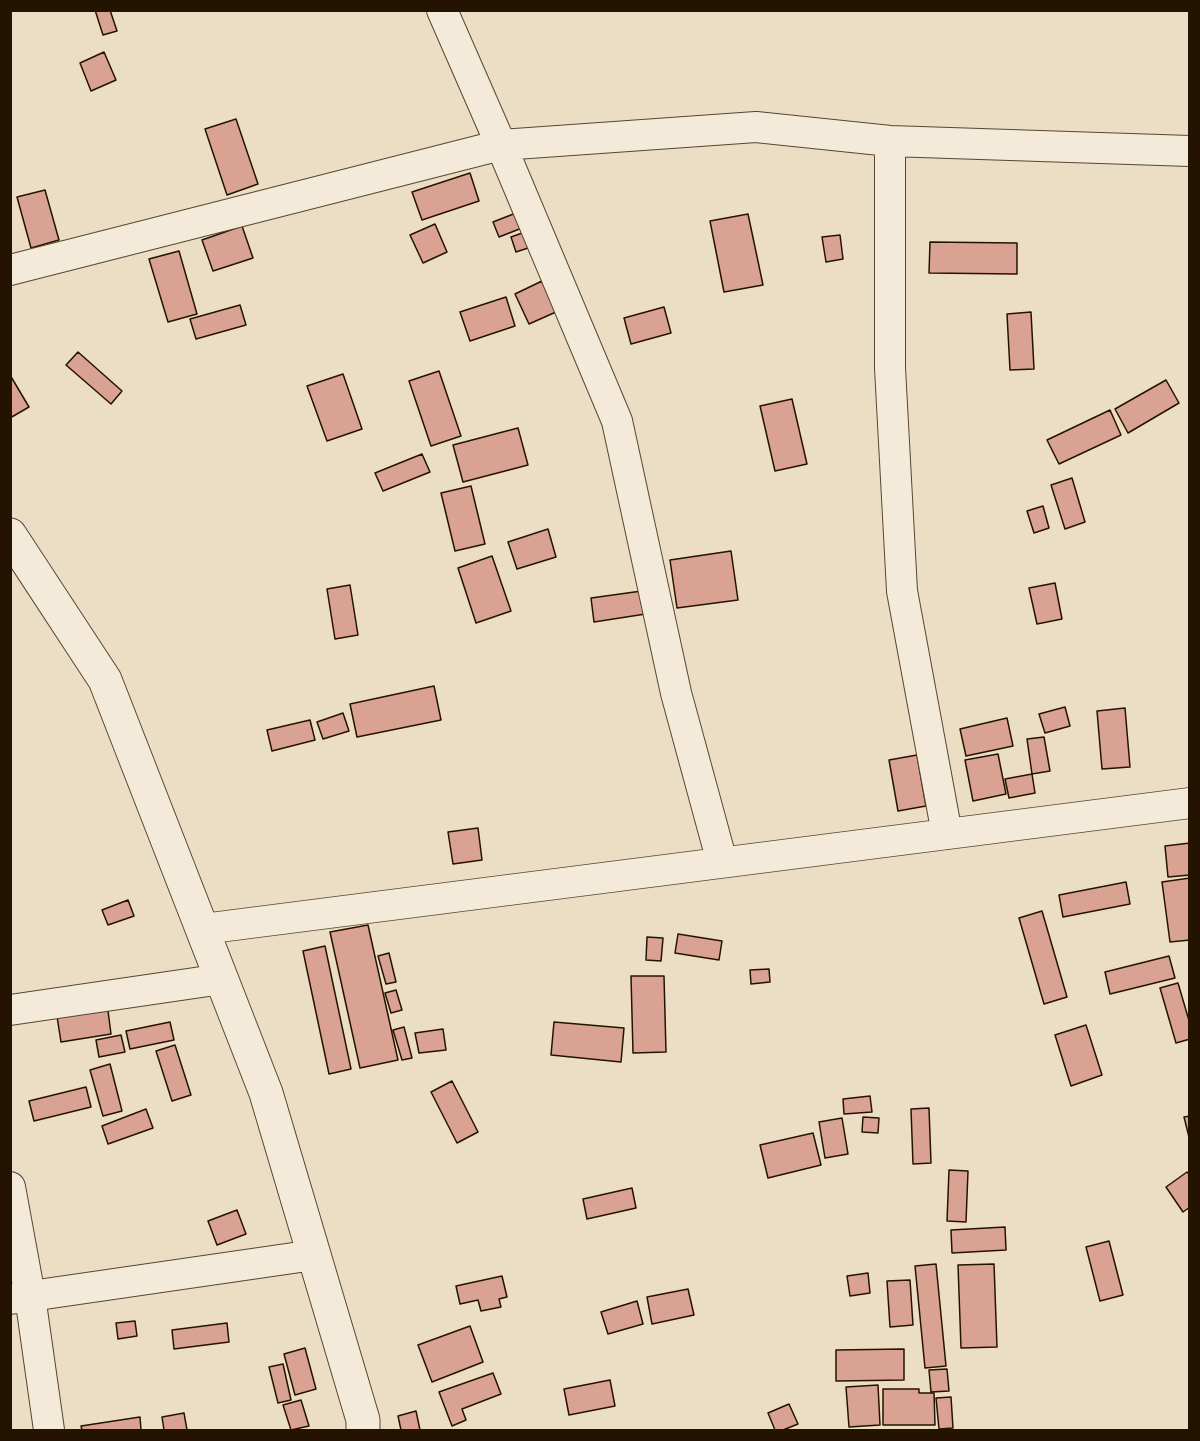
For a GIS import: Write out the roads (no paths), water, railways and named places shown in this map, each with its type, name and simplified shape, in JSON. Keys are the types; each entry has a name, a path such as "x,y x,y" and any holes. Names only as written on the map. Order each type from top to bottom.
{"street":[{"path":"442,10 617,420 676,693 722,862"},
{"path":"10,270 501,145 756,127 890,141 1190,150"},
{"path":"890,141 890,368 902,591 947,834"},
{"path":"10,535 105,680 266,1093 363,1420 363,1431"},
{"path":"203,929 1190,803"},
{"path":"10,1010 222,979"},
{"path":"10,1187 20,1297 49,1431"},
{"path":"20,1297 314,1255"}]}
